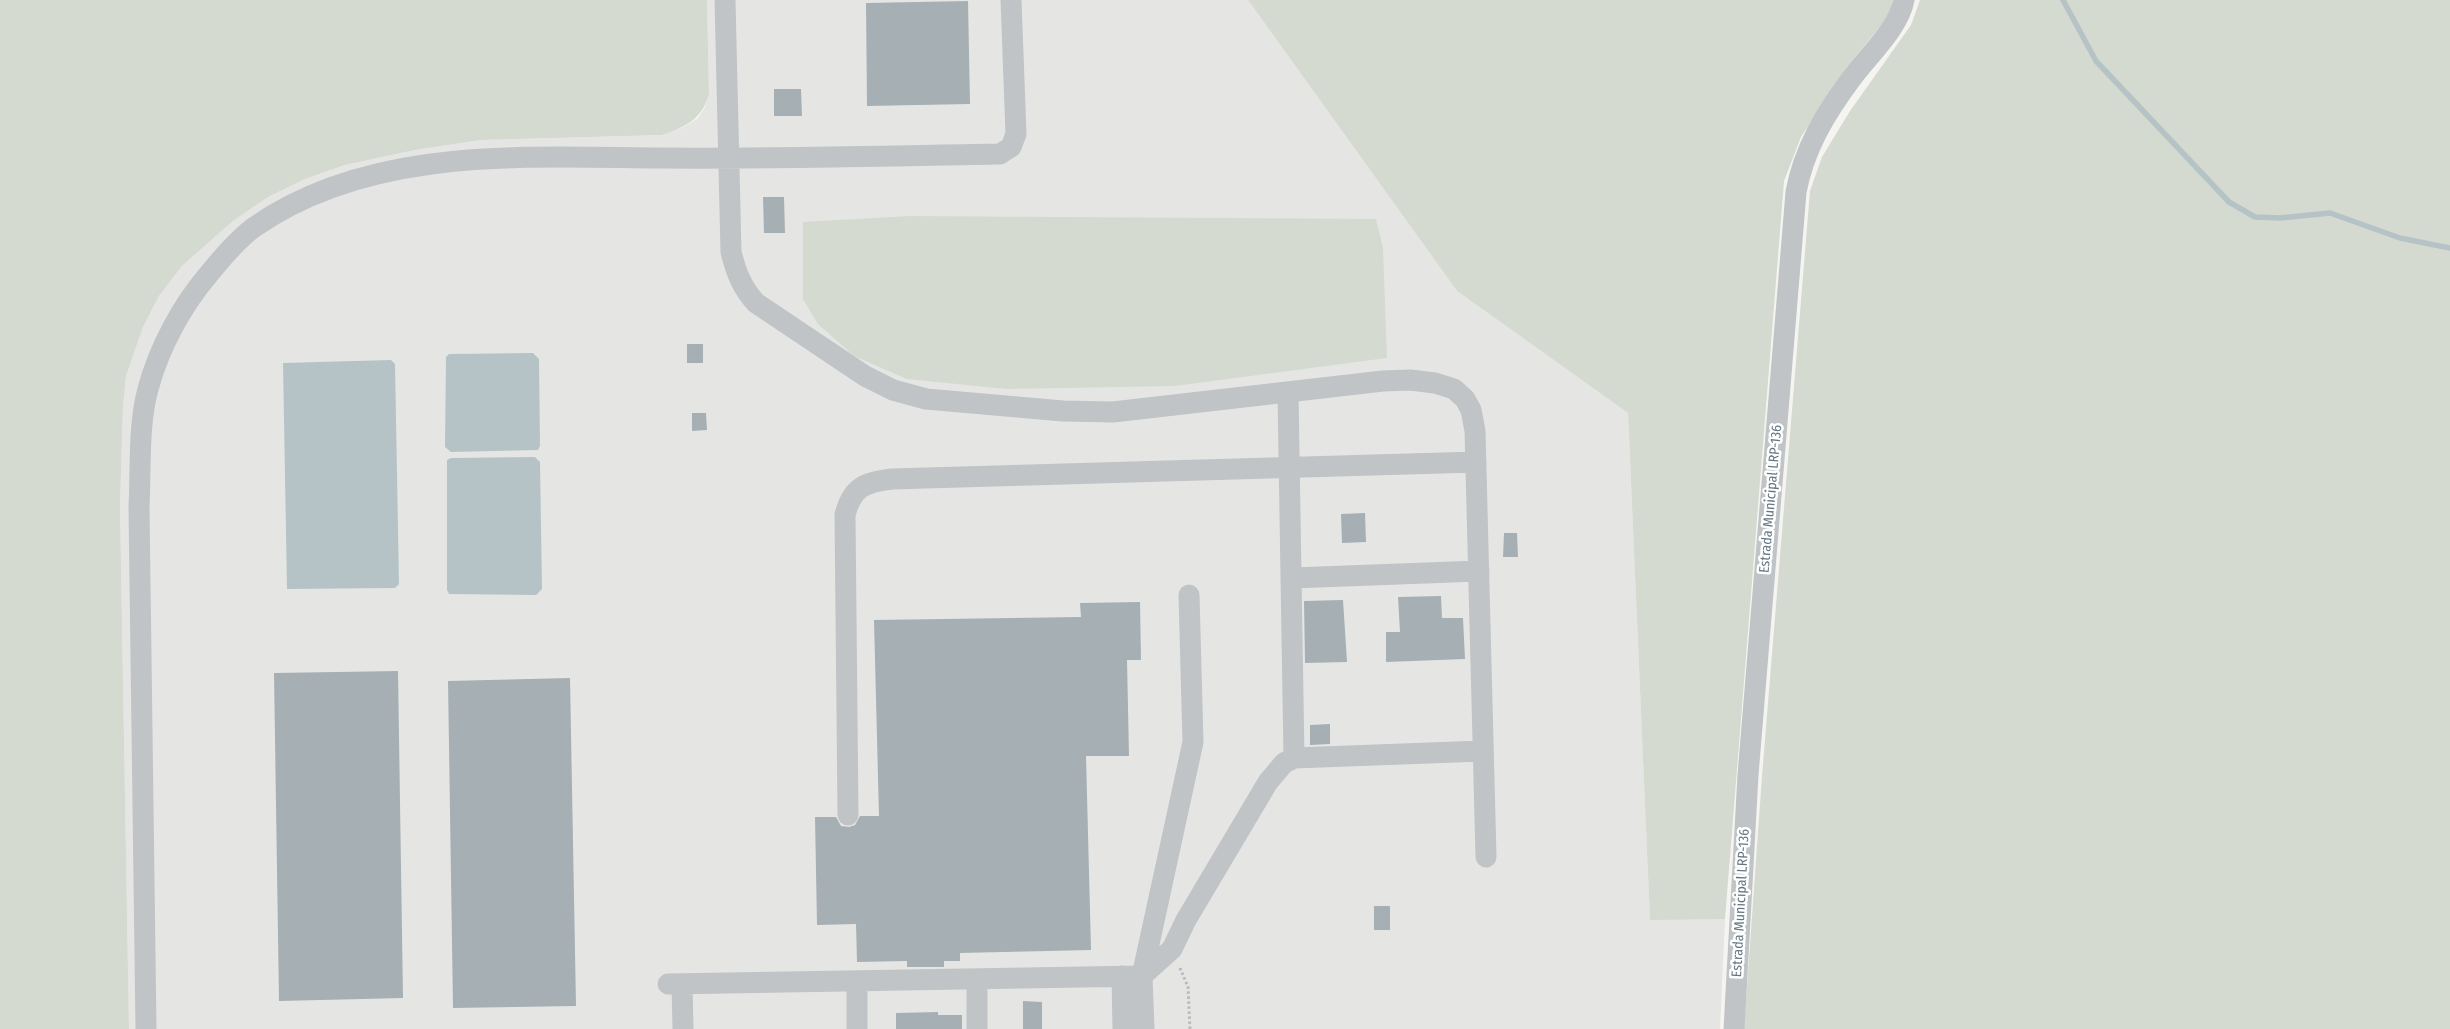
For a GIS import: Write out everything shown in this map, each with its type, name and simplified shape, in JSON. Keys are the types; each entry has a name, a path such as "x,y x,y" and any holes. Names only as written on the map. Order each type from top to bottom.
{"street":[{"path":"725,0 731,252 736,271 745,292 756,303 847,365 893,390 926,399 1093,412 1288,393 1392,380 1435,383 1454,389 1465,399 1471,410 1475,431 1486,857"},
{"path":"146,1029 139,507 142,430 147,390 172,328 197,288 222,258 251,230 297,201 335,186 441,163 500,157 730,158 1000,154 1011,147 1016,134 1012,0"},
{"name":"Estrada Municipal LRP-136","path":"1734,1029 1748,775 1796,192 1801,169 1826,114 1884,37 1904,0"},
{"path":"1288,393 1294,758"},
{"path":"848,815 845,515 849,501 856,490 868,484 892,479 1476,462"},
{"path":"1292,578 1479,571"},
{"path":"1123,1029 1132,976 1193,742 1189,594"},
{"path":"683,1029 675,984 1132,976 1172,949 1186,920 1268,782 1284,763 1294,758 1483,751"},
{"path":"1132,976 1144,1029"},
{"path":"977,979 978,1029"},
{"path":"856,981 857,1029"}],"path":[{"path":"1172,949 1188,987 1190,1029"}],"shaded area":[{"path":"0,0 707,0 709,94 702,110 686,125 662,135 481,140 415,150 345,165 305,179 268,197 233,221 182,266 159,296 143,327 126,376 123,407 120,505 129,1029 0,1029"},
{"path":"707,0 1248,0 1457,291 1628,413 1650,919 1725,919 1720,1029 129,1029 120,505 123,407 126,376 143,327 159,296 182,266 233,221 268,197 305,179 345,165 415,150 481,140 662,135 682,128 698,118 705,107 709,94"},
{"path":"1248,0 1893,0 1892,7 1882,24 1846,68 1801,137 1784,181 1725,919 1650,920 1628,413 1457,291"},
{"path":"1920,0 2450,0 2450,1029 1744,1029 1762,776 1810,191 1822,157 1850,111 1911,25"},
{"path":"909,216 1376,219 1383,248 1387,358 1175,386 1006,389 907,379 854,356 818,324 803,299 803,222"},
{"path":"533,353 539,359 540,446 538,450 451,452 445,447 446,357 449,354"},
{"path":"391,360 395,364 399,584 395,588 287,589 283,363"},
{"path":"535,457 540,462 542,589 536,595 449,594 447,590 447,460 451,458"}],"building":[{"path":"968,1 970,104 867,106 866,3"},
{"path":"774,89 801,89 802,116 774,116"},
{"path":"763,197 784,197 785,233 764,233"},
{"path":"687,344 703,344 703,363 687,363"},
{"path":"692,413 706,413 707,430 692,431"},
{"path":"1365,513 1366,542 1342,543 1341,514"},
{"path":"1504,533 1517,533 1518,557 1503,557"},
{"path":"1441,596 1442,618 1463,618 1465,659 1386,662 1386,632 1400,632 1398,597"},
{"path":"1343,600 1347,662 1305,663 1304,601"},
{"path":"1140,602 1141,660 1127,660 1129,756 1086,756 1091,950 960,953 960,961 944,961 944,967 907,967 907,961 857,962 856,924 817,925 815,817 836,817 841,826 849,827 855,825 860,816 879,816 874,620 1081,617 1080,603"},
{"path":"398,671 403,998 279,1001 274,673"},
{"path":"570,678 576,1006 453,1008 448,681"},
{"path":"1330,724 1330,744 1310,745 1310,725"},
{"path":"1374,906 1390,906 1390,930 1374,930"},
{"path":"1023,1001 1042,1002 1042,1029 1023,1029"},
{"path":"938,1012 938,1015 962,1015 962,1029 896,1029 896,1013"}],"waterway":[{"path":"2063,0 2096,61 2229,202 2255,217 2280,218 2330,213 2400,238 2450,248"}]}
